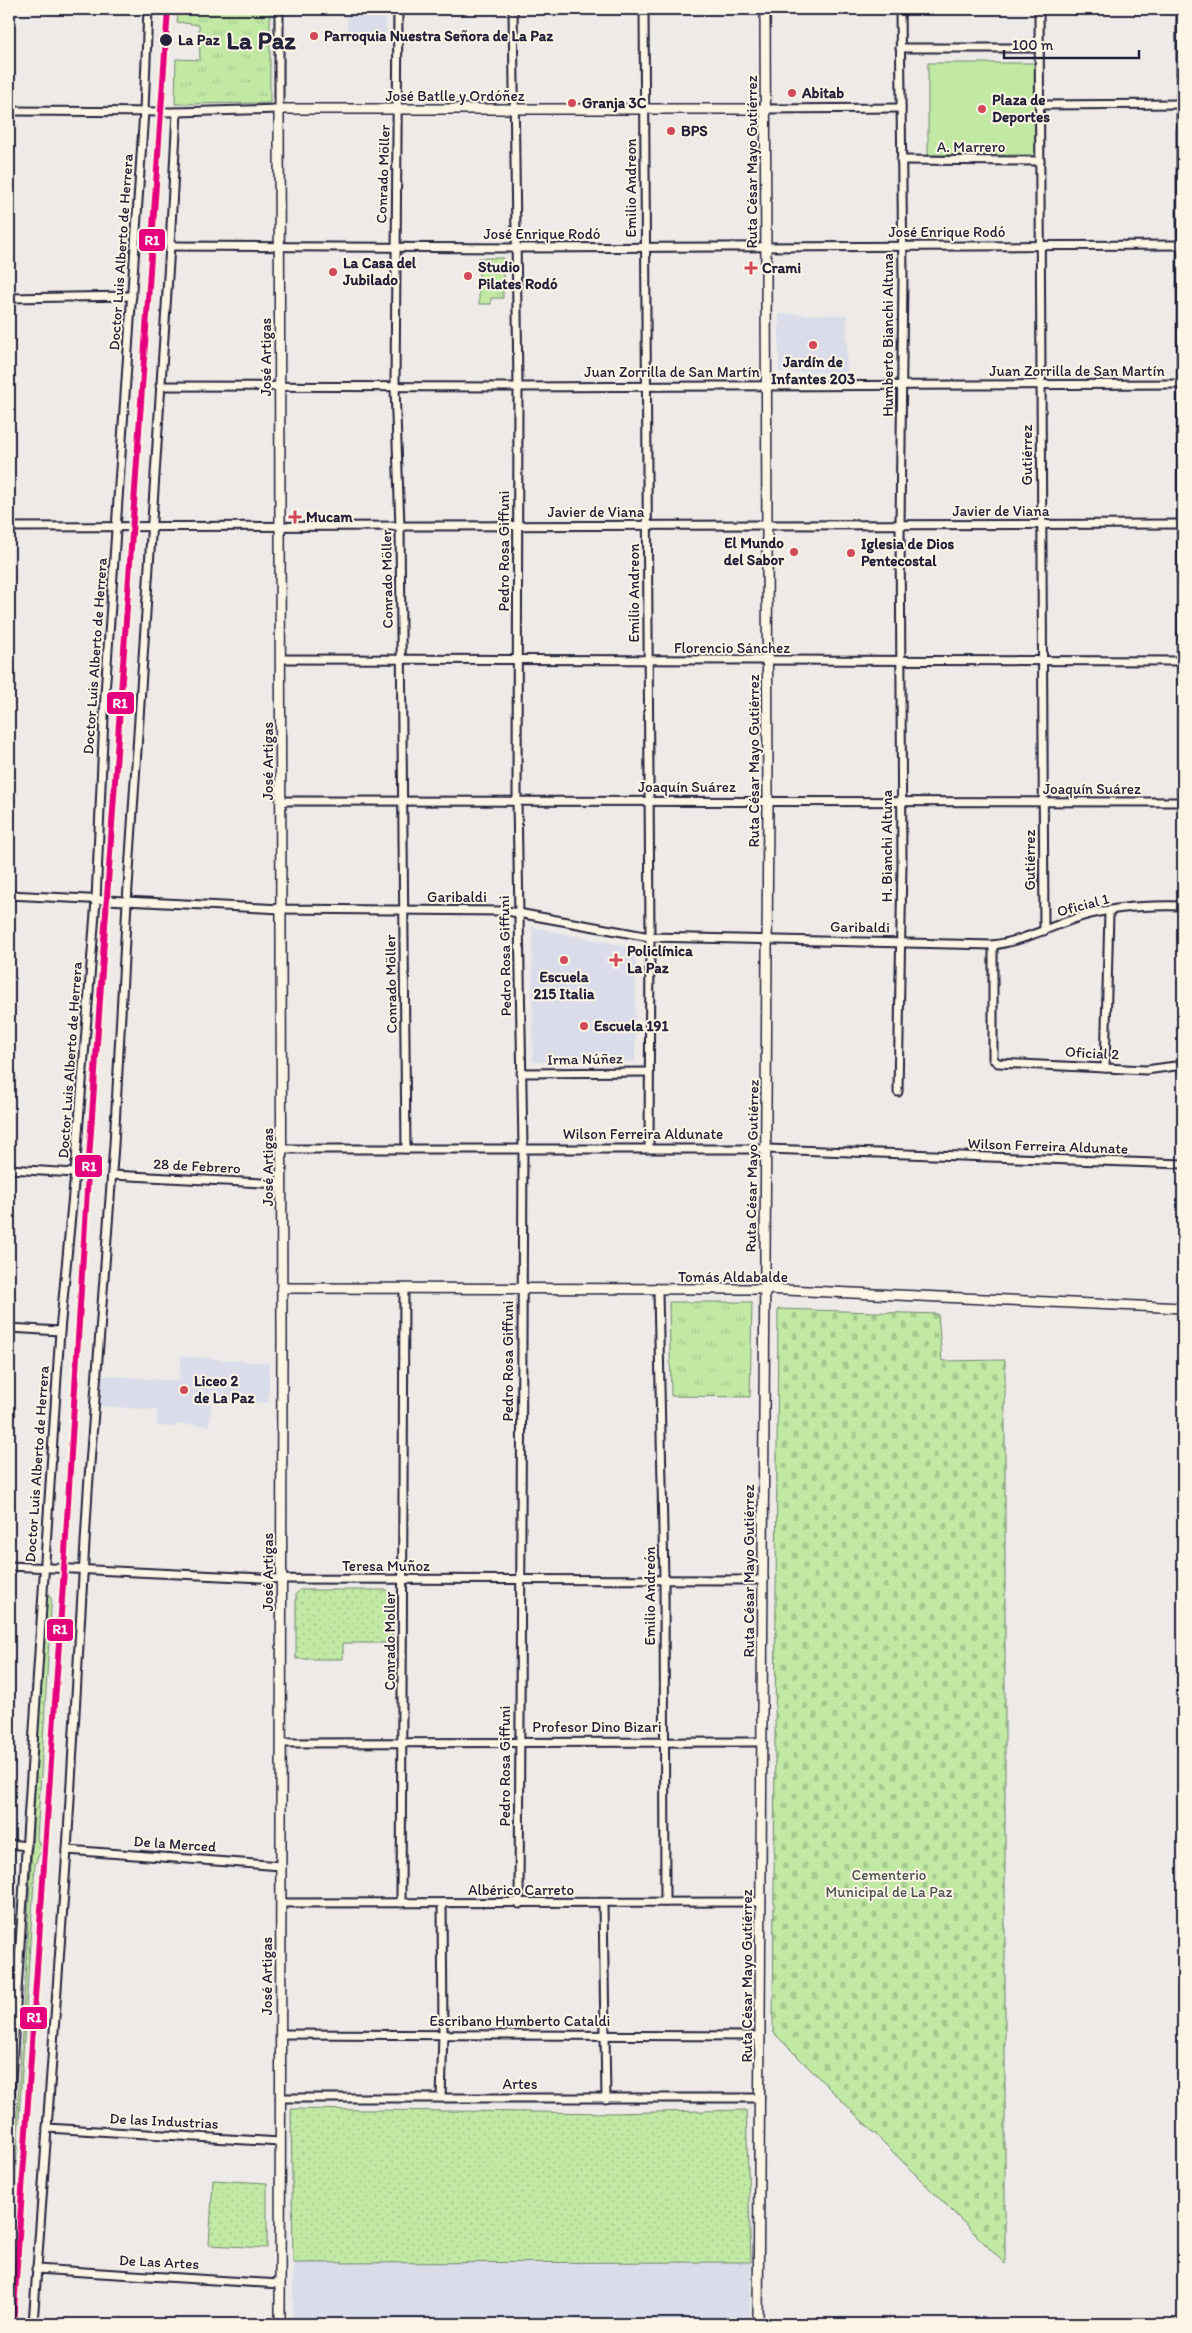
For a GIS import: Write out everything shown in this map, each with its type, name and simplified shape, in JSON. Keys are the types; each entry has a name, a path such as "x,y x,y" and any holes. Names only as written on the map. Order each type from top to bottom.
{"street":[{"name":"Doctor Luis Alberto de Herrera","path":"9,2113 60,1331 75,1173 96,900 105,694 144,111 148,9"},
{"name":"José Artigas","path":"279,9 282,801 280,2324"},
{"name":"Conrado Möller","path":"398,9 399,110 394,247 395,387 400,527 406,1149"},
{"name":"Pedro Rosa Giffuni","path":"513,9 518,388 517,800 523,1148 519,1904"},
{"name":"Emilio Andreon","path":"644,9 650,937 649,1148"},
{"name":"Ruta César Mayo Gutiérrez","path":"758,2324 761,1742 764,1580 764,1289 767,1149 768,527 765,9"},
{"name":"Humberto Bianchi Altuna","path":"899,661 902,386 900,9"},
{"name":"Gutiérrez","path":"1039,9 1044,931"},
{"path":"1181,9 1183,104 1183,802"},
{"path":"900,48 1039,48"},
{"path":"1040,105 1183,104"},
{"name":"José Batlle y Ordóñez","path":"9,111 177,112 279,109 644,110 901,108"},
{"path":"33,2324 67,1850 82,1570 112,1175 127,902 177,112"},
{"name":"A. Marrero","path":"901,160 1040,161"},
{"name":"José Enrique Rodó","path":"170,246 516,248 1183,245"},
{"path":"9,298 132,296"},
{"name":"Juan Zorrilla de San Martín","path":"160,386 518,388 1182,384"},
{"name":"Javier de Viana","path":"9,527 768,527 1182,524"},
{"name":"Florencio Sánchez","path":"281,659 648,662 1182,661"},
{"name":"H. Bianchi Altuna","path":"898,1092 901,802 899,661"},
{"name":"Joaquín Suárez","path":"282,801 1183,802"},
{"name":"Garibaldi","path":"9,895 281,909 518,912 650,937 993,945"},
{"name":"Oficial 1","path":"993,945 1044,931 1082,916 1130,908 1183,906"},
{"path":"1105,1068 1109,912"},
{"name":"Oficial 2","path":"993,945 993,1059 998,1063 1146,1070 1183,1065"},
{"name":"Irma Núñez","path":"521,1073 649,1072"},
{"name":"Wilson Ferreira Aldunate","path":"281,1150 523,1148 767,1149 1183,1164"},
{"path":"9,1169 75,1173"},
{"name":"28 de Febrero","path":"112,1175 281,1184"},
{"name":"Tomás Aldabalde","path":"282,1288 658,1291 764,1289 1183,1308"},
{"name":"Conrado Moller","path":"401,1903 404,1288"},
{"name":"Emilio Andreón","path":"658,1291 664,1579 665,1902"},
{"path":"9,1328 60,1331"},
{"name":"Teresa Muñoz","path":"9,1566 282,1580 520,1578 764,1580"},
{"name":"Profesor Dino Bizari","path":"282,1743 664,1740 761,1742"},
{"path":"9,1844 27,1846"},
{"name":"De la Merced","path":"67,1850 281,1866"},
{"name":"Albérico Carreto","path":"281,1903 603,1904 761,1902"},
{"path":"441,2098 444,2034 442,1903"},
{"path":"603,1904 606,2099"},
{"name":"Escribano Humberto Cataldi","path":"280,2034 759,2036"},
{"name":"Artes","path":"280,2098 760,2098"},
{"name":"De las Industrias","path":"47,2128 280,2142"},
{"name":"De Las Artes","path":"36,2269 280,2284"}],"shaded area":[{"path":"347,9 386,9 386,39 347,39"},
{"name":"Jardín de Infantes 203","path":"779,314 847,315 847,373 779,372"},
{"path":"532,927 630,947 636,953 635,1062 533,1062"},
{"name":"Liceo 2 de La Paz","path":"181,1356 269,1363 269,1403 212,1400 209,1426 177,1424 176,1427 157,1426 157,1410 99,1406 102,1375 179,1381"},
{"path":"751,2262 750,2324 293,2324 293,2263"}],"green space":[{"path":"179,9 270,9 270,103 175,104 176,59 200,60 199,25 177,22"},
{"name":"Plaza de Deportes","path":"928,63 1036,63 1035,155 928,155"},
{"path":"479,258 503,258 503,298 491,298 491,304 479,304"},
{"path":"669,1302 752,1302 750,1397 671,1396"},
{"name":"Cementerio Municipal de La Paz","path":"778,1309 938,1314 942,1361 1005,1360 1005,2264 773,2032"},
{"path":"300,1590 387,1590 392,1596 392,1643 343,1643 343,1659 296,1659 296,1594"},
{"path":"47,1594 51,1598 51,1608 37,1838 41,1850 35,1864 9,2277 9,2243 45,1596"},
{"path":"291,2109 612,2113 746,2110 751,2262 293,2263"},
{"path":"213,2180 267,2183 267,2248 209,2245"}],"transit line":[{"name":"R1","path":"13,2324 64,1569 88,1174 168,9"}],"place":[{"name":"Parroquia Nuestra Señora de La Paz","path":"314,36"},
{"name":"La Paz","path":"166,40"},
{"name":"Abitab","path":"792,93"},
{"name":"Granja 3C","path":"572,103"},
{"name":"Plaza de Deportes","path":"982,109"},
{"name":"BPS","path":"671,131"},
{"name":"Crami","path":"751,268"},
{"name":"La Casa del Jubilado","path":"333,272"},
{"name":"Studio Pilates Rodó","path":"468,276"},
{"name":"Jardín de Infantes 203","path":"813,345"},
{"name":"Mucam","path":"295,517"},
{"name":"El Mundo del Sabor","path":"794,552"},
{"name":"Iglesia de Dios Pentecostal","path":"851,553"},
{"name":"Escuela 215 Italia","path":"564,960"},
{"name":"Policlínica La Paz","path":"616,960"},
{"name":"Escuela 191","path":"584,1026"},
{"name":"Liceo 2 de La Paz","path":"184,1390"}],"district":[{"name":"La Paz","path":"261,40"}]}
